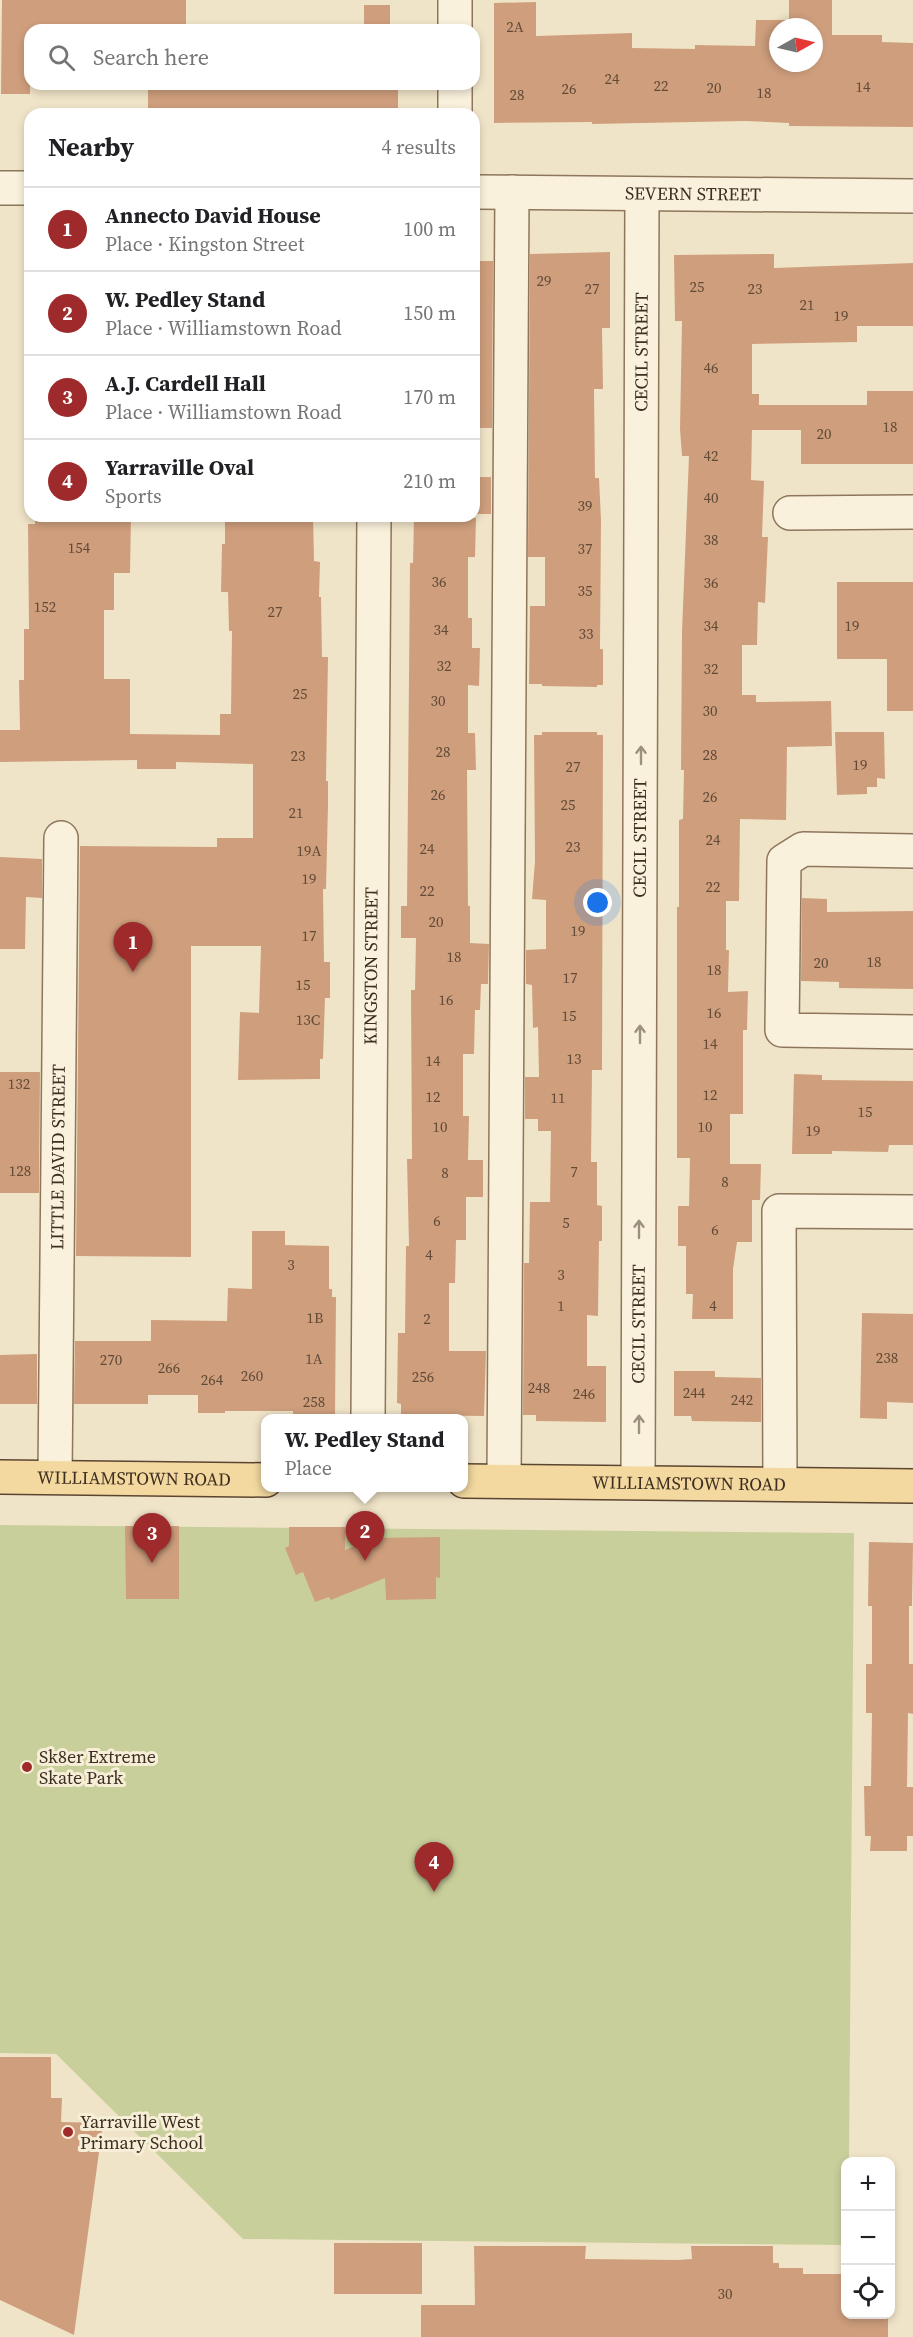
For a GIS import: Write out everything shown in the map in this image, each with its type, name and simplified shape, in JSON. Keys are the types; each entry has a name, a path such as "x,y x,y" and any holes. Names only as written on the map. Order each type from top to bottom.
{"main road":[{"name":"WILLIAMSTOWN ROAD","path":"0,1477 261,1480"},
{"name":"WILLIAMSTOWN ROAD","path":"468,1481 913,1486"}],"street":[{"path":"455,0 455,24"},
{"path":"455,90 455,108"},
{"path":"0,188 24,188"},
{"name":"SEVERN STREET","path":"480,192 913,196"},
{"path":"504,1482 512,192"},
{"name":"CECIL STREET","path":"639,1482 642,194"},
{"path":"790,513 913,512"},
{"name":"KINGSTON STREET","path":"368,1414 374,522"},
{"name":"LITTLE DAVID STREET","path":"55,1477 61,838"},
{"path":"913,850 803,849 784,861 782,1030 913,1032"},
{"path":"780,1484 779,1211 913,1212"}],"green space":[{"path":"0,1525 854,1533 849,2157 841,2157 841,2245 243,2239 56,2054 0,2053"}],"building":[{"path":"2,0 186,0 186,24 24,24 24,90 30,90 30,94 1,94"},
{"path":"789,0 832,0 832,35 882,35 882,42 913,43 913,127 789,126 789,123 745,121 494,123 494,3 536,2 536,36 632,33 632,48 695,49 695,45 755,46 756,20 769,20 769,72 823,72 823,18 789,18"},
{"path":"364,5 390,5 390,24 364,24"},
{"path":"148,90 398,90 398,108 148,108"},
{"path":"610,252 610,328 602,328 603,389 594,389 595,478 599,478 601,520 600,649 603,649 603,685 597,685 597,687 529,684 530,606 545,606 545,557 528,557 530,254"},
{"path":"774,254 774,268 913,263 913,326 857,326 857,342 752,344 752,394 759,394 759,405 867,405 867,391 913,391 913,464 801,464 801,430 752,430 751,480 764,481 762,537 768,537 765,603 758,602 757,645 742,645 742,695 756,695 756,702 831,701 832,746 787,747 786,820 740,819 739,901 726,901 726,950 729,950 728,992 748,991 747,1030 743,1030 743,1114 730,1114 730,1164 761,1164 760,1200 752,1200 752,1242 737,1242 733,1269 733,1319 692,1319 693,1294 686,1294 686,1246 678,1246 678,1206 689,1206 690,1158 677,1158 677,907 679,907 679,820 683,819 682,632 689,456 682,456 680,429 682,321 675,321 674,255"},
{"path":"480,261 493,261 492,428 480,428"},
{"path":"480,477 491,477 491,514 480,514"},
{"path":"35,522 131,522 130,573 114,573 114,610 104,610 104,679 130,679 130,734 220,735 220,714 231,714 232,631 229,631 228,592 221,592 225,522 313,522 314,561 320,562 322,657 328,657 326,781 328,781 328,805 326,889 323,889 324,962 330,962 330,998 325,998 320,1079 238,1080 240,1012 259,1013 261,946 191,946 191,1257 76,1256 80,846 217,847 217,838 253,838 253,764 176,762 176,769 137,769 137,760 0,762 0,730 20,730 19,680 24,680 24,629 29,629 28,524 35,524"},
{"path":"414,522 476,522 475,557 468,557 468,618 472,618 472,648 480,648 479,686 468,685 468,733 475,733 476,770 467,770 468,906 470,906 470,943 489,944 488,984 481,984 480,1010 475,1010 474,1054 463,1054 463,1116 469,1116 468,1160 483,1160 483,1197 466,1197 466,1240 456,1240 455,1283 449,1283 449,1351 486,1351 484,1416 401,1414 401,1404 397,1403 398,1333 405,1333 406,1246 409,1246 407,1159 412,1159 411,990 415,990 416,938 401,938 401,906 407,906 410,563 413,563"},
{"path":"837,582 913,582 913,711 887,711 887,659 837,659"},
{"path":"542,732 597,732 597,735 603,735 602,1070 592,1070 591,1162 597,1162 597,1205 602,1206 602,1241 599,1241 598,1316 587,1315 587,1366 606,1366 606,1422 536,1421 536,1415 523,1415 524,1263 529,1263 530,1202 550,1202 551,1131 538,1131 538,1119 525,1119 525,1077 539,1077 538,1027 533,1028 532,985 526,984 526,950 546,949 546,900 532,899 535,861 534,735 542,735"},
{"path":"835,732 884,732 885,779 877,778 877,787 867,787 867,794 837,795"},
{"path":"0,857 42,859 42,898 26,897 25,949 0,949"},
{"path":"802,898 827,899 827,912 913,911 913,989 839,988 839,982 801,981"},
{"path":"0,1072 40,1072 39,1193 0,1193"},
{"path":"794,1074 822,1075 822,1080 913,1081 913,1145 889,1145 888,1152 832,1151 832,1154 792,1154"},
{"path":"252,1231 285,1231 285,1245 329,1246 329,1289 332,1289 332,1297 336,1297 335,1414 293,1414 293,1411 198,1413 198,1395 148,1395 148,1404 74,1404 75,1341 151,1341 151,1320 227,1321 228,1288 252,1289"},
{"path":"862,1313 913,1314 913,1403 887,1402 887,1419 860,1418"},
{"path":"37,1354 37,1404 0,1404 0,1355"},
{"path":"674,1371 715,1371 715,1377 761,1378 761,1422 692,1421 691,1416 674,1416"},
{"path":"125,1526 179,1526 179,1599 126,1599"},
{"path":"289,1527 345,1527 345,1550 374,1538 440,1537 440,1578 436,1577 436,1599 386,1600 385,1578 331,1600 329,1597 315,1602 303,1572 296,1575 285,1548 289,1546"},
{"path":"869,1542 913,1543 912,1606 909,1606 909,1664 913,1664 913,1714 908,1713 907,1787 913,1787 913,1836 907,1836 907,1851 870,1851 871,1836 865,1836 864,1786 871,1786 872,1713 866,1713 866,1664 872,1664 872,1606 868,1606"},
{"path":"0,2057 51,2057 51,2098 62,2098 61,2122 103,2123 74,2335 0,2300"},
{"path":"334,2243 422,2243 422,2294 334,2294"},
{"path":"474,2246 586,2246 585,2259 677,2260 692,2259 691,2246 773,2246 773,2263 779,2263 779,2268 803,2268 803,2274 841,2274 841,2319 888,2319 888,2337 421,2337 421,2305 475,2305"}],"place":[{"name":"Annecto David House","path":"133,972"},
{"name":"W. Pedley Stand","path":"365,1561"},
{"name":"A.J. Cardell Hall","path":"152,1563"},
{"name":"Sk8er Extreme Skate Park","path":"27,1767"},
{"name":"Yarraville Oval","path":"434,1892"},
{"name":"Yarraville West Primary School","path":"68,2132"}]}
